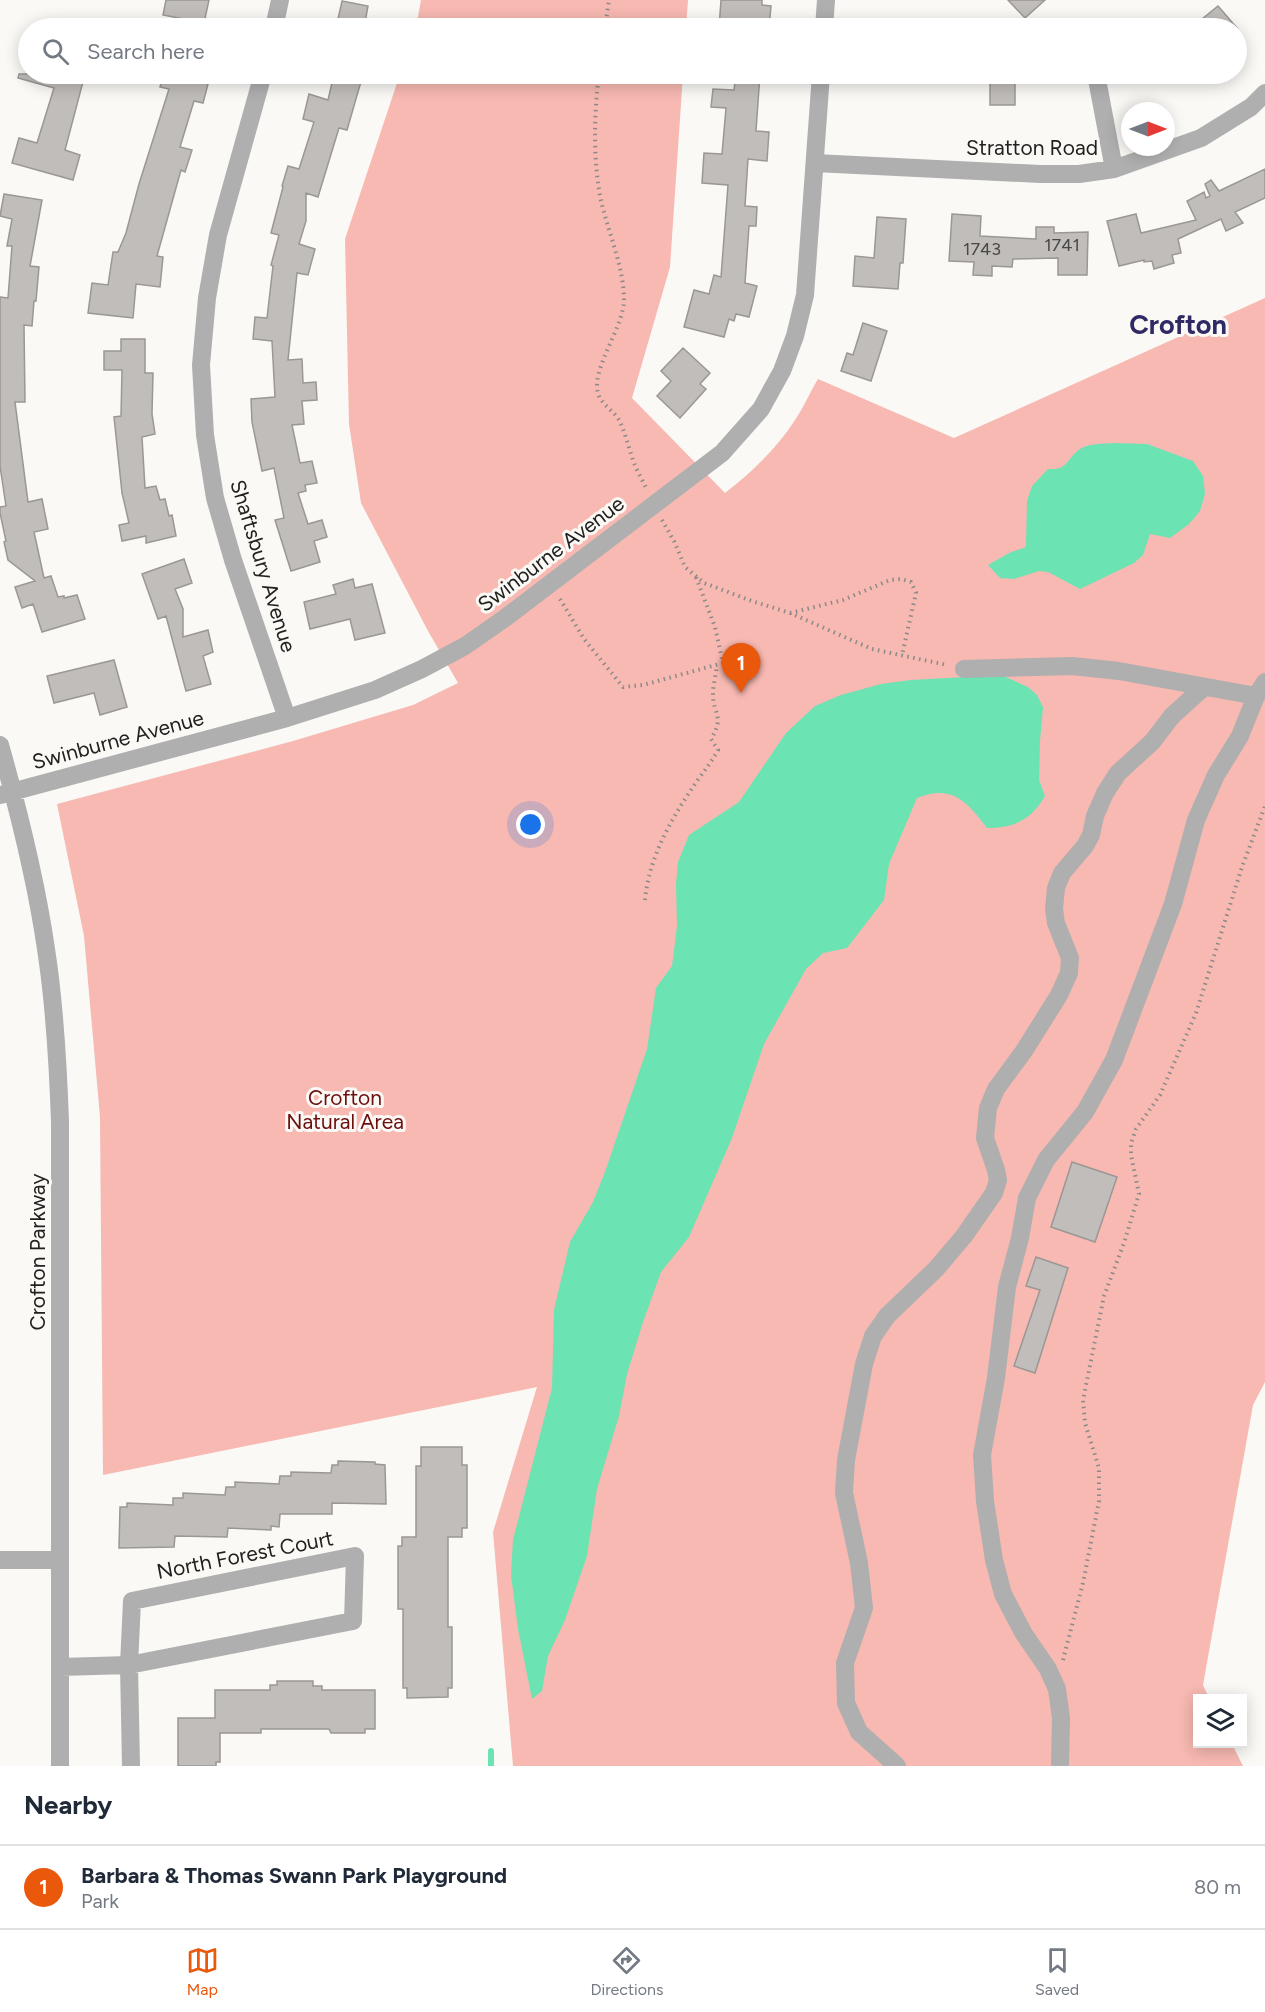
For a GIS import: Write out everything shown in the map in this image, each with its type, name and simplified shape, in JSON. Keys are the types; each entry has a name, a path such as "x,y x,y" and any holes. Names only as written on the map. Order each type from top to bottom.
{"street":[{"path":"276,18 280,0"},
{"path":"825,18 826,0"},
{"name":"Shaftsbury Avenue","path":"260,84 218,235 207,298 201,365 205,435 215,498 233,560 287,718"},
{"name":"Swinburne Avenue","path":"7,793 287,718 375,690 422,669 465,646 722,453 761,409 782,371 795,336 805,295 820,84"},
{"path":"1098,84 1114,170"},
{"name":"Stratton Road","path":"815,163 1040,174 1079,174 1114,170 1201,138 1251,106 1265,93"},
{"path":"964,669 1004,670 1038,666 1072,666 1119,671 1204,687 1260,689 1240,736 1216,775 1196,820 1173,904 1114,1060 1085,1112 1046,1160 1027,1198 1020,1238 1007,1287 996,1378 982,1455 985,1501 994,1560 1003,1594 1024,1634 1048,1669 1057,1689 1061,1718 1060,1766"},
{"path":"897,1766 859,1732 846,1703 845,1663 864,1608 859,1563 844,1493 846,1460 864,1364 873,1336 887,1316 943,1261 994,1193 998,1180 985,1138 988,1108 996,1089 1024,1051 1059,995 1069,973 1070,958 1056,923 1054,909 1056,888 1062,873 1085,846 1105,793 1118,773 1152,742 1172,716 1204,687"},
{"name":"Crofton Parkway","path":"0,745 7,793 29,858 46,948 56,1034 60,1122 60,1766"},
{"name":"North Forest Court","path":"60,1667 129,1665 353,1620 355,1556 132,1601 129,1665"},
{"path":"0,1560 60,1560"},
{"path":"129,1665 131,1766"}],"path":[{"path":"606,18 609,0"},
{"path":"598,84 595,153 601,197 623,282 624,301 619,322 600,370 597,392 620,420 633,460 685,567 704,584 790,613 872,650 934,662"},
{"path":"552,582 566,611 584,639 623,687 643,685 723,663 715,627 696,577"},
{"path":"790,613 843,600 890,580 902,579 911,582 916,593 902,655"},
{"path":"645,900 651,866 662,841 718,750 711,740 717,729 718,717 713,696 717,665"},
{"path":"1057,1689 1083,1583 1099,1501 1099,1468 1085,1423 1083,1400 1104,1296 1139,1194 1131,1155 1131,1143 1136,1129 1160,1095 1196,1013 1242,867 1265,806"}],"green space":[{"path":"421,0 688,0 687,18 418,18"},
{"name":"Crofton Natural Area","path":"397,84 682,84 670,267 632,398 725,493 772,450 798,415 818,379 954,438 1265,298 1265,1382 1253,1405 1203,1685 1207,1694 1193,1694 1193,1748 1234,1748 1243,1766 513,1766 493,1532 537,1387 103,1475 100,1117 84,936 57,804 293,741 413,705 458,683 361,503 349,424 345,239"}],"shaded area":[{"path":"1096,444 1147,444 1193,461 1203,476 1205,494 1200,511 1189,524 1170,538 1150,534 1143,555 1134,563 1080,589 1048,572 1039,571 1014,579 1000,578 988,565 1009,553 1026,547 1027,501 1032,486 1048,469 1060,468 1080,449"},
{"path":"1001,675 1028,687 1037,695 1043,707 1039,780 1045,796 1028,817 1014,824 997,828 987,828 965,803 949,794 929,794 917,798 889,864 884,900 847,948 823,953 806,969 764,1044 732,1138 689,1237 661,1272 627,1374 619,1416 597,1489 587,1556 565,1620 548,1656 542,1691 532,1699 518,1629 511,1575 513,1540 552,1388 554,1310 570,1242 593,1202 605,1172 647,1049 656,988 672,966 677,926 678,862 689,835 739,802 786,733 815,706 841,695 881,684"}],"building":[{"path":"166,0 209,0 205,18 178,18 163,15"},
{"path":"721,0 762,0 762,5 771,6 770,18 720,18"},
{"path":"1008,0 1045,0 1025,18"},
{"path":"342,1 368,6 366,18 338,18"},
{"path":"1218,6 1228,18 1203,18"},
{"path":"40,84 82,84 65,150 80,155 73,180 12,163 19,138 37,143 54,88"},
{"path":"161,84 208,84 203,103 194,101 180,147 192,150 185,172 181,170 157,256 163,257 160,287 136,284 133,318 88,313 92,283 108,285 113,252 118,252 126,233 169,89 160,87"},
{"path":"332,84 360,84 347,130 339,128 318,197 306,193 306,221 299,244 315,249 308,275 297,273 288,360 302,359 303,383 316,382 317,400 302,401 304,424 292,425 300,463 312,461 317,483 305,485 306,491 298,493 308,524 322,520 327,537 314,541 320,562 291,571 275,520 284,518 274,468 262,471 252,422 251,399 275,397 272,341 253,339 255,317 267,318 273,266 271,265 279,235 271,233 282,186 288,166 299,169 314,122 303,119 309,94 328,100"},
{"path":"735,84 759,84 756,131 769,132 767,161 748,159 745,206 757,207 756,226 749,226 745,283 757,286 749,317 736,314 734,321 729,319 724,337 684,327 694,290 709,294 714,275 721,277 728,185 702,183 704,153 722,154 726,108 711,107 713,89 734,90"},
{"path":"990,84 1015,84 1015,105 990,105"},
{"path":"1265,169 1265,198 1235,212 1243,223 1226,231 1221,219 1178,239 1181,253 1172,255 1174,263 1154,269 1152,261 1144,262 1144,260 1119,266 1107,221 1136,214 1141,233 1196,220 1187,201 1204,192 1206,198 1210,196 1205,184 1211,180 1219,191"},
{"path":"4,194 42,200 30,266 39,267 36,301 34,301 32,326 24,325 25,402 15,402 28,502 42,499 48,529 34,532 44,578 51,576 58,597 77,595 85,619 42,632 33,604 22,608 15,587 35,581 8,560 0,513 0,507 6,506 0,466 0,297 8,298 12,246 7,246 12,219 0,216"},
{"path":"952,214 981,216 980,236 1036,239 1036,227 1054,227 1054,233 1088,232 1087,275 1058,275 1058,258 1013,259 1012,267 992,266 992,276 973,275 974,262 949,261"},
{"path":"877,217 906,219 903,263 900,263 898,289 853,286 855,256 874,258"},
{"path":"863,323 887,331 871,381 841,371 847,353 853,355"},
{"path":"121,339 145,339 145,373 153,373 152,414 155,434 142,437 145,488 156,486 160,500 165,499 169,516 172,515 176,536 146,543 146,536 122,541 119,525 129,523 122,493 114,417 121,416 122,370 104,370 104,351 121,351"},
{"path":"683,348 710,373 700,384 706,389 680,418 657,396 671,381 661,371"},
{"path":"184,559 192,583 175,589 183,609 183,637 208,630 213,652 203,656 211,684 186,691 166,616 158,619 142,574"},
{"path":"353,579 355,588 372,584 385,633 355,640 350,619 310,629 304,602 336,594 333,585"},
{"path":"114,660 127,707 100,715 94,693 54,703 47,676"},
{"path":"1072,1162 1117,1177 1095,1242 1051,1227"},
{"path":"1036,1257 1068,1268 1035,1373 1014,1366 1040,1290 1026,1286"},
{"path":"421,1447 462,1447 462,1465 467,1465 467,1528 462,1528 462,1537 448,1537 448,1627 452,1627 452,1688 448,1688 448,1697 407,1698 407,1688 403,1688 403,1609 398,1609 398,1546 402,1546 402,1537 416,1537 416,1466 421,1466"},
{"path":"338,1461 375,1462 375,1464 385,1465 386,1504 332,1503 332,1514 280,1514 279,1527 271,1526 271,1530 228,1528 227,1537 175,1536 174,1547 119,1548 120,1507 127,1507 127,1503 173,1505 173,1498 183,1498 183,1493 225,1495 226,1487 235,1487 235,1482 279,1484 280,1476 291,1476 291,1472 331,1473 332,1465 338,1465"},
{"path":"277,1681 313,1681 313,1686 322,1686 322,1690 375,1690 375,1729 365,1729 365,1733 331,1733 329,1729 261,1729 261,1733 220,1733 220,1762 216,1762 216,1766 178,1766 178,1718 215,1718 215,1690 270,1690 270,1685 277,1685"}],"waterway":[{"path":"491,1751 491,1766"}],"place":[{"name":"Barbara & Thomas Swann Park Playground","path":"741,693"}],"district":[{"name":"Crofton","path":"1178,325"}]}
